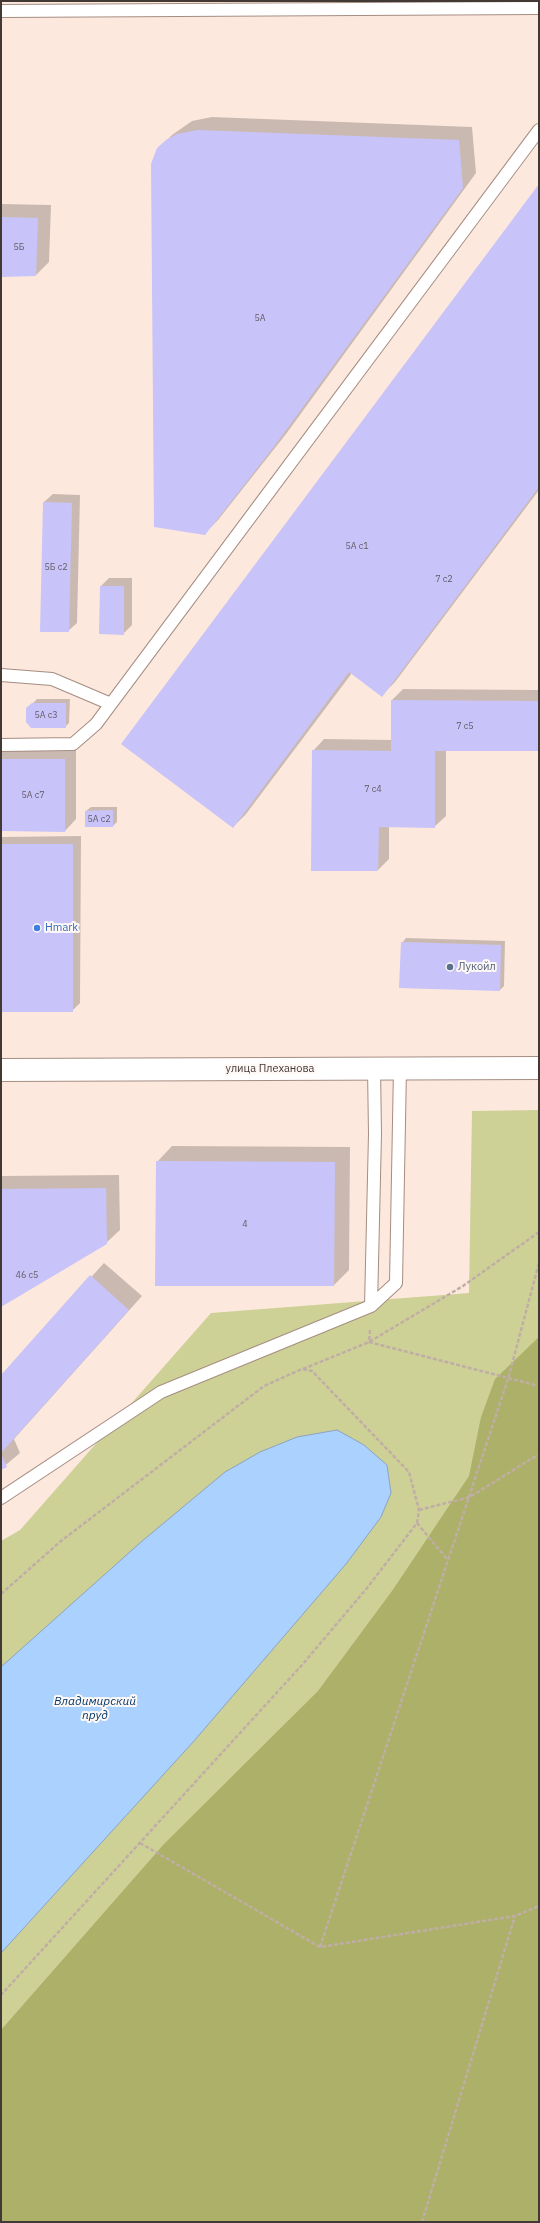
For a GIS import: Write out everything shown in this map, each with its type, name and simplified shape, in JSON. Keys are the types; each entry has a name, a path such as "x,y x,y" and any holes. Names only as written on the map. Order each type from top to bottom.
{"main road":[{"name":"улица Плеханова","path":"1,1070 539,1068"}],"lane":[{"path":"1,11 539,8"},
{"path":"1,745 73,744 85,736 111,704 539,130"},
{"path":"1,675 52,679 111,704"},
{"path":"370,1306 375,1134 374,1068"},
{"path":"1,1498 161,1392 370,1306 396,1283 400,1068"}],"path":[{"path":"1,1594 60,1540 264,1386 369,1342 463,1286 539,1232"},
{"path":"320,1947 447,1559 470,1497 508,1379 539,1263"},
{"path":"388,1348 539,1386"},
{"path":"1,1995 302,1666 367,1588 417,1523 419,1510 409,1472 312,1371 302,1369"},
{"path":"419,1510 470,1497 539,1454"},
{"path":"417,1523 447,1559"},
{"path":"140,1843 320,1947 515,1916 539,1906"},
{"path":"422,2222 515,1916"}],"green space":[{"path":"539,1110 539,2222 1,2222 1,1541 20,1530 211,1313 469,1293 472,1111"},
{"path":"539,1337 539,2222 1,2222 1,2030 164,1844 318,1691 392,1591 469,1476 481,1417 495,1379"}],"water":[{"name":"Владимирский пруд","path":"337,1430 364,1445 387,1465 391,1493 381,1517 346,1564 194,1741 1,1953 1,1667 141,1542 225,1472 260,1452 297,1437"}],"building":[{"path":"198,130 459,140 463,188 273,448 205,535 154,527 151,164 157,148 166,140 177,134"},
{"path":"539,184 539,487 382,697 349,672 233,828 121,744"},
{"path":"1,217 38,218 36,276 1,277"},
{"path":"43,502 72,503 69,632 40,632"},
{"path":"100,586 124,586 124,635 99,634"},
{"path":"391,700 539,701 539,751 435,751 435,828 379,827 378,871 311,871 312,750 391,751"},
{"path":"32,703 66,703 66,728 31,728 26,722 26,708"},
{"path":"1,759 65,759 65,832 1,831"},
{"path":"113,810 113,827 85,827 85,811"},
{"name":"Hmark","path":"1,844 73,844 73,1012 1,1012"},
{"name":"Лукойл","path":"401,942 501,945 500,991 399,988"},
{"path":"156,1161 335,1162 334,1286 155,1286"},
{"path":"106,1188 107,1244 1,1307 1,1189"},
{"path":"90,1275 129,1310 1,1453 1,1375"},
{"path":"1,1454 7,1467 1,1470"}],"place":[{"name":"Hmark","path":"37,928"},
{"name":"Лукойл","path":"450,967"}]}
